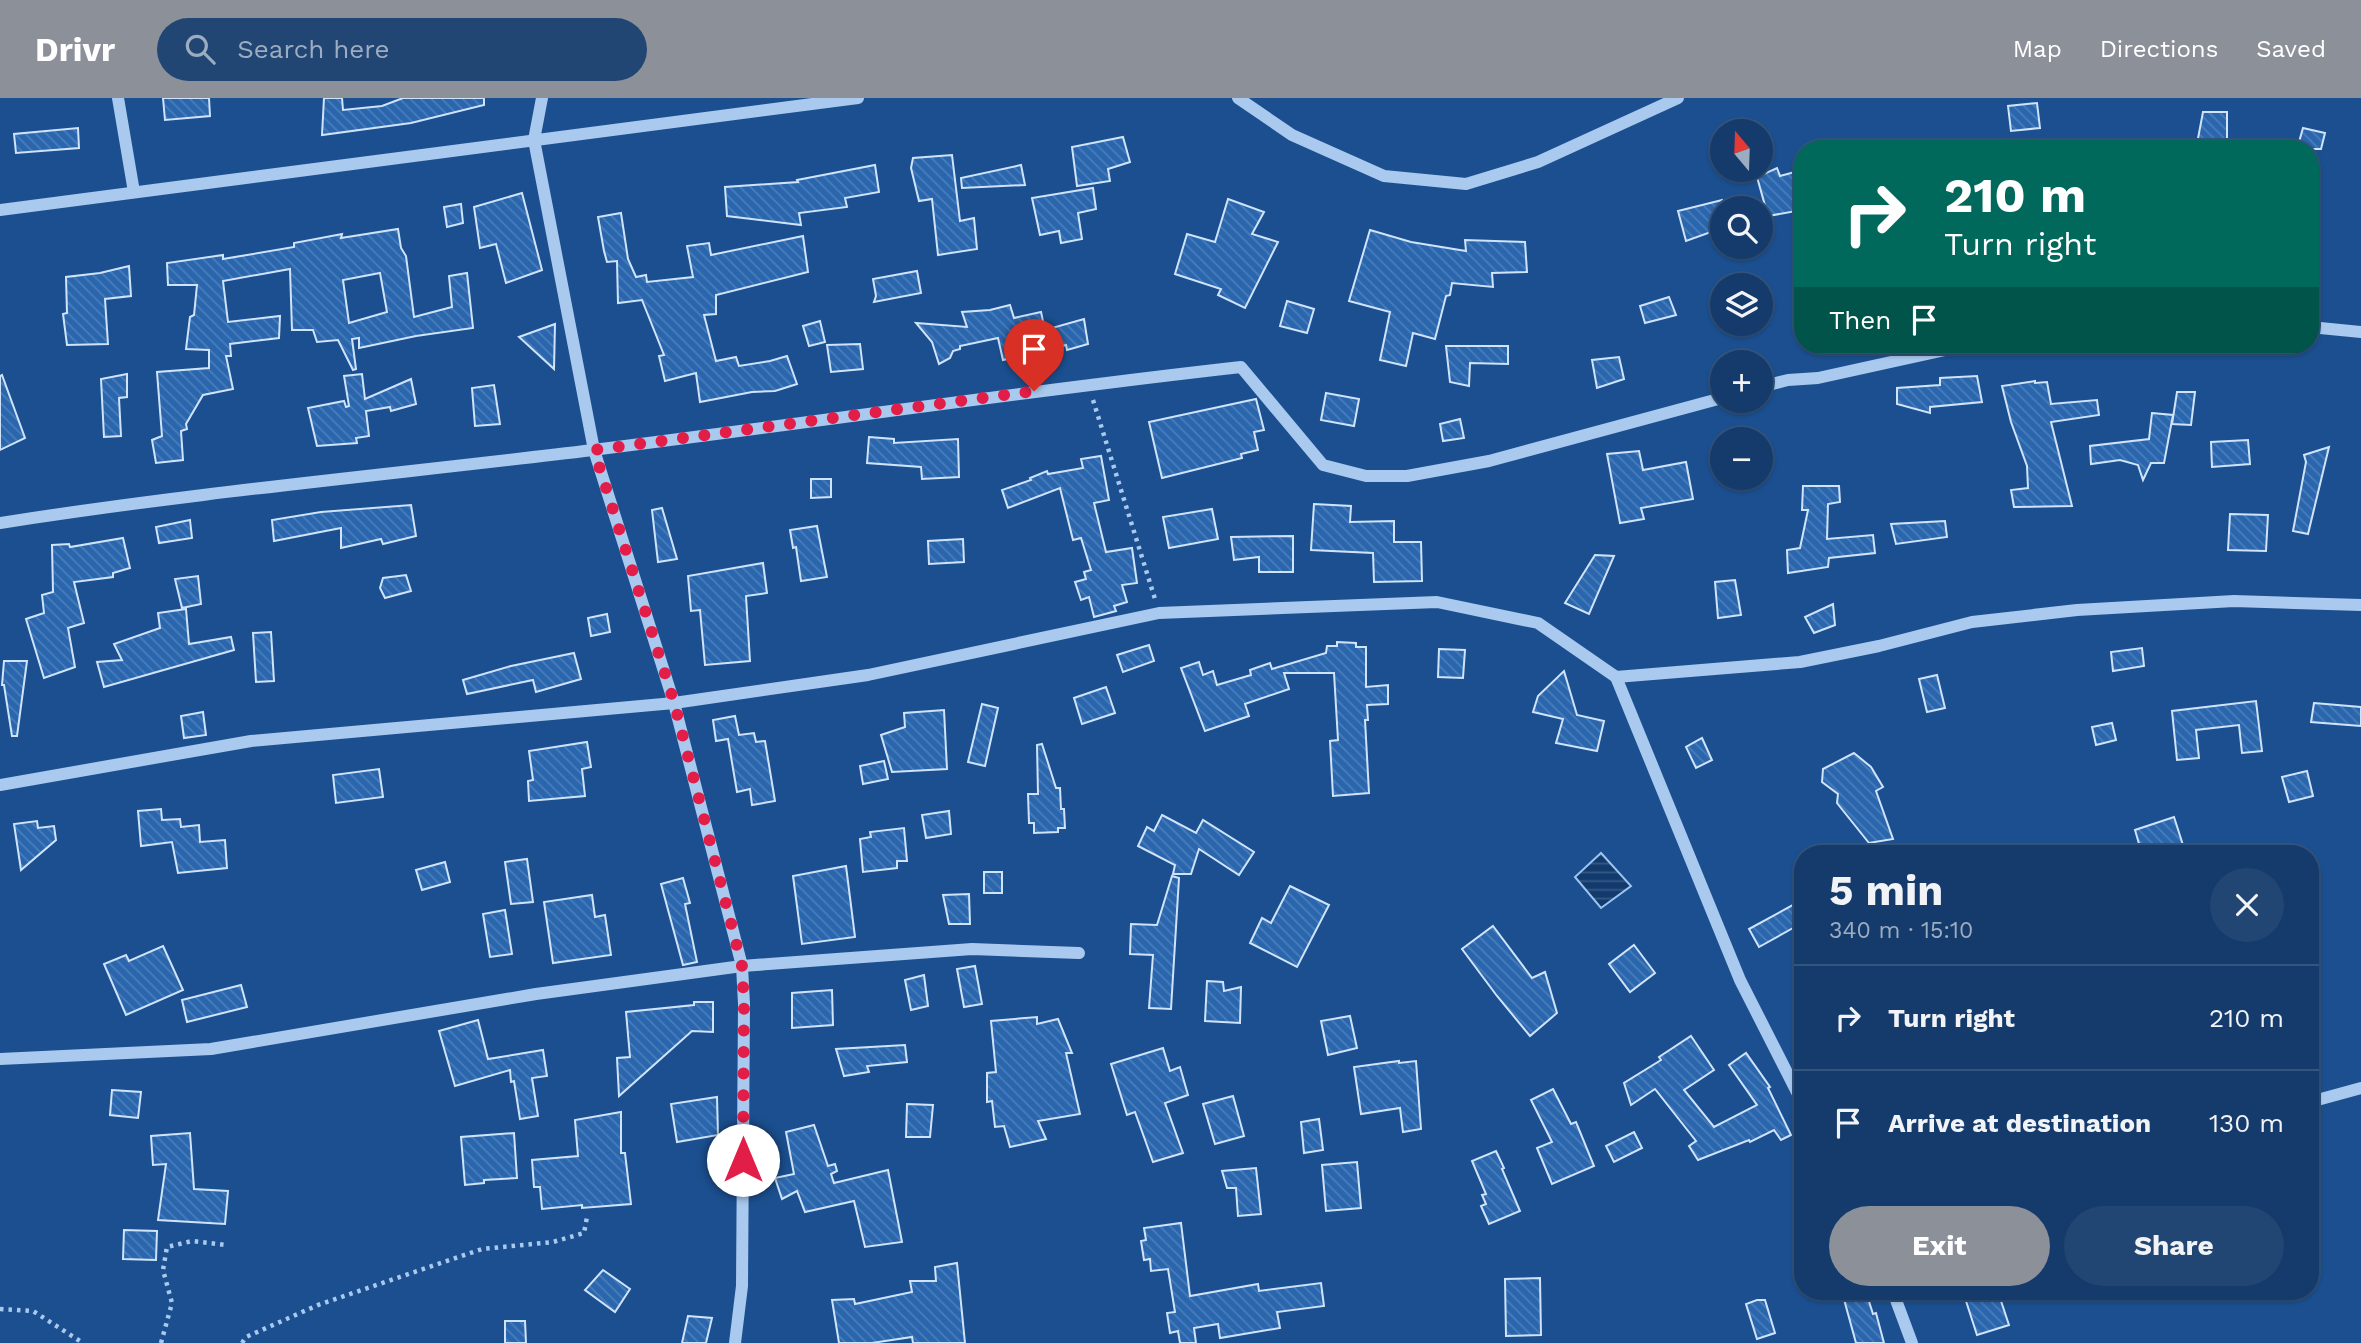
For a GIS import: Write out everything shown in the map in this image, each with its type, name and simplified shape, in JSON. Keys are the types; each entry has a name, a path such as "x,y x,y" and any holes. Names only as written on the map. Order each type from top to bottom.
{"street":[{"path":"118,98 134,192"},
{"path":"542,98 534,140 594,450 674,702 742,966 742,1286 735,1343"},
{"path":"0,210 858,98"},
{"path":"1238,98 1292,135 1384,176 1466,184 1538,162 1678,98"},
{"path":"2319,328 2361,332"},
{"path":"1773,384 1818,378 1927,354"},
{"path":"0,523 205,495 594,450 1088,384 1241,368 1323,465 1380,476 1407,476 1489,461 1710,401"},
{"path":"1616,677 1800,662 1879,646 1972,622 2077,610 2234,601 2361,605"},
{"path":"0,786 251,741 674,702 868,675 1159,613 1437,602 1538,623 1616,677 1740,980 1794,1086"},
{"path":"0,1059 211,1049 536,994 742,966 972,950 1079,953"},
{"path":"2319,1100 2361,1088"},
{"path":"1896,1300 1912,1343"}],"path":[{"path":"1088,384 1159,613"},
{"path":"242,1343 246,1337 318,1305 482,1249 553,1242 584,1233 587,1217"},
{"path":"161,1343 172,1303 163,1270 167,1247 192,1241 226,1245"},
{"path":"0,1309 33,1311 83,1343"}],"water":[{"path":"1601,853 1631,886 1601,908 1575,877"}],"building":[{"path":"163,98 209,98 210,116 165,120"},
{"path":"324,98 342,98 343,110 382,106 403,98 484,98 484,105 411,123 322,135"},
{"path":"2037,103 2040,128 2011,131 2008,106"},
{"path":"2203,112 2227,112 2227,140 2198,140"},
{"path":"78,128 79,148 16,153 14,134"},
{"path":"2303,128 2325,133 2321,149 2319,140 2300,140"},
{"path":"1123,137 1130,162 1108,169 1110,181 1077,186 1072,147"},
{"path":"952,155 960,221 974,218 977,249 938,255 932,199 919,201 911,168 913,158"},
{"path":"875,165 879,192 845,198 847,207 799,213 801,225 727,216 725,187 798,182 797,180"},
{"path":"1021,165 1025,185 962,188 961,178"},
{"path":"1777,168 1780,176 1794,172 1794,211 1773,215 1773,196 1762,196 1758,182 1773,182 1773,170"},
{"path":"1093,188 1096,209 1078,213 1082,239 1061,243 1059,231 1040,235 1032,198"},
{"path":"522,193 542,270 506,283 496,244 480,248 474,207"},
{"path":"1228,199 1264,212 1252,234 1278,242 1245,308 1218,295 1221,289 1175,274 1187,234 1215,242"},
{"path":"1710,203 1710,232 1686,241 1678,211"},
{"path":"461,204 463,223 447,227 444,207"},
{"path":"621,213 628,259 636,277 646,275 647,282 693,277 687,246 709,243 711,255 803,236 808,272 716,295 716,314 704,315 716,361 736,357 739,366 787,356 797,384 775,391 752,392 700,402 696,373 665,381 659,356 664,355 642,300 618,303 617,261 607,262 604,251 598,217"},
{"path":"398,229 401,248 406,256 414,317 452,307 449,276 467,273 473,328 359,348 359,338 352,339 356,369 353,370 338,340 317,342 313,330 292,330 290,269 223,281 228,322 280,316 279,338 230,344 231,356 226,356 233,389 203,395 186,424 187,429 181,431 183,460 156,463 152,440 162,436 157,372 209,368 209,350 186,349 190,317 194,315 197,285 168,285 167,263 223,255 223,259 294,247 294,243 342,234 341,238","holes":["380,273 387,312 349,323 343,280"]},
{"path":"1370,230 1411,242 1466,251 1465,240 1525,242 1527,272 1492,273 1493,287 1452,283 1435,339 1413,333 1406,366 1380,360 1390,312 1349,301"},
{"path":"129,266 131,296 105,299 108,344 67,345 63,314 67,313 66,277"},
{"path":"917,271 921,293 874,302 876,296 873,279"},
{"path":"1669,297 1676,315 1645,323 1640,306"},
{"path":"1287,301 1314,309 1307,333 1280,326"},
{"path":"1010,305 1014,318 1041,312 1045,330 1084,319 1088,344 1067,350 1066,345 1003,360 998,338 960,346 960,349 953,351 950,358 939,364 932,342 916,323 967,327 962,312"},
{"path":"820,321 825,342 809,346 803,326"},
{"path":"555,324 554,369 519,337"},
{"path":"860,344 863,369 831,372 827,345"},
{"path":"1446,346 1508,346 1508,364 1470,363 1469,386 1450,382"},
{"path":"1619,357 1624,379 1597,388 1592,360"},
{"path":"127,374 127,397 119,398 121,436 104,437 101,379"},
{"path":"362,374 365,399 411,379 416,404 391,411 390,407 366,411 369,436 356,438 357,443 317,446 308,408 344,401 346,407 349,406 344,376"},
{"path":"2,375 25,438 0,450 0,376"},
{"path":"1977,376 1982,402 1930,407 1930,413 1897,404 1897,388 1940,385 1940,378"},
{"path":"2047,382 2051,404 2097,400 2099,415 2051,422 2072,506 2014,507 2011,490 2028,488 2027,466 2011,422 2002,386"},
{"path":"494,385 500,424 475,426 472,388"},
{"path":"2177,392 2195,392 2191,425 2172,424"},
{"path":"1326,393 1359,399 1354,426 1321,420"},
{"path":"1256,399 1264,430 1254,432 1258,450 1241,454 1242,458 1162,478 1149,422"},
{"path":"2152,413 2173,415 2164,463 2151,463 2143,480 2138,465 2120,460 2091,464 2090,446 2149,439"},
{"path":"1460,419 1464,438 1443,441 1440,424"},
{"path":"869,437 894,439 894,443 958,439 959,477 922,479 921,467 867,463"},
{"path":"2248,440 2250,464 2212,467 2211,442"},
{"path":"2329,447 2308,534 2293,531 2306,462 2304,455"},
{"path":"1639,451 1643,470 1686,462 1693,499 1641,508 1644,519 1620,523 1607,454"},
{"path":"1101,456 1109,500 1094,503 1106,552 1132,548 1137,583 1122,585 1127,602 1114,606 1116,611 1094,617 1089,597 1081,600 1075,582 1086,579 1084,572 1091,570 1081,538 1073,540 1060,488 1008,508 1002,490 1047,471 1048,474 1083,468 1081,459"},
{"path":"811,479 831,479 831,497 811,498"},
{"path":"1803,486 1839,486 1840,502 1828,504 1827,539 1873,535 1875,553 1829,558 1828,567 1788,573 1787,550 1800,548 1808,510 1802,510"},
{"path":"1314,504 1351,506 1350,522 1394,521 1394,542 1421,542 1422,581 1374,582 1373,553 1311,550"},
{"path":"411,505 416,536 383,544 381,539 341,548 341,528 274,541 272,520 321,512"},
{"path":"662,508 677,559 658,562 652,510"},
{"path":"1212,509 1218,539 1169,548 1163,517"},
{"path":"2230,514 2268,515 2266,551 2228,550"},
{"path":"190,520 192,538 159,543 156,527"},
{"path":"1945,521 1947,537 1896,544 1891,524"},
{"path":"817,526 827,577 801,581 796,547 793,548 790,530"},
{"path":"1293,536 1293,572 1259,572 1259,557 1234,560 1231,537"},
{"path":"123,538 130,568 113,573 113,577 74,582 84,623 68,628 75,667 44,678 26,619 44,613 42,595 53,592 52,545 69,544 70,547"},
{"path":"963,539 964,562 929,564 928,541"},
{"path":"1595,555 1614,556 1589,614 1565,603"},
{"path":"763,563 767,593 746,596 750,661 705,665 700,610 691,611 688,576"},
{"path":"406,575 411,591 385,598 380,588 383,578"},
{"path":"198,576 201,604 182,608 175,579"},
{"path":"1735,580 1741,615 1718,618 1715,582"},
{"path":"1833,604 1835,625 1814,633 1805,617"},
{"path":"186,609 189,644 231,637 234,650 104,687 97,662 122,660 114,644 160,628 158,613"},
{"path":"607,614 610,632 591,636 588,618"},
{"path":"271,632 274,681 256,682 253,633"},
{"path":"1337,642 1356,643 1356,647 1366,647 1366,687 1388,685 1388,704 1367,705 1368,720 1365,720 1369,793 1333,796 1330,741 1338,740 1334,673 1284,673 1289,689 1245,704 1249,716 1205,731 1181,668 1199,662 1203,675 1213,671 1217,685 1251,675 1250,670 1270,663 1272,669 1326,653 1327,646 1337,646"},
{"path":"1149,645 1154,661 1123,672 1117,655"},
{"path":"2142,648 2144,666 2113,671 2111,652"},
{"path":"1439,649 1465,650 1463,678 1438,677"},
{"path":"574,653 581,679 536,692 533,680 467,694 463,680 511,666"},
{"path":"4,661 27,661 17,736 12,736 2,685"},
{"path":"1564,671 1577,715 1604,721 1597,751 1556,743 1563,719 1533,712 1538,696"},
{"path":"1937,675 1945,708 1927,712 1919,679"},
{"path":"1106,687 1115,713 1082,724 1074,698"},
{"path":"2256,701 2262,751 2242,753 2239,725 2196,730 2199,758 2177,760 2172,711"},
{"path":"2314,703 2361,707 2361,726 2311,722"},
{"path":"982,704 998,708 985,766 968,762"},
{"path":"944,710 947,769 892,772 881,735 905,727 904,713"},
{"path":"203,712 206,735 184,738 181,716"},
{"path":"735,716 739,735 754,733 756,742 765,741 775,801 752,805 750,789 737,792 728,739 716,741 713,720"},
{"path":"2112,723 2116,740 2096,745 2092,727"},
{"path":"1702,738 1712,760 1696,768 1686,747"},
{"path":"587,742 591,767 582,769 585,796 529,801 528,781 533,780 529,751"},
{"path":"1042,744 1056,788 1060,788 1061,809 1064,809 1065,828 1058,828 1058,832 1034,833 1034,823 1029,823 1028,794 1038,794 1037,745"},
{"path":"1854,753 1871,767 1883,787 1876,791 1893,839 1869,843 1837,803 1838,794 1822,782 1823,769"},
{"path":"884,761 888,779 863,784 860,766"},
{"path":"379,769 383,797 336,803 333,775"},
{"path":"2307,771 2313,796 2289,802 2282,777"},
{"path":"161,809 162,820 180,819 181,827 199,825 200,842 225,840 227,868 178,873 172,842 141,846 138,811"},
{"path":"949,811 951,834 926,838 922,815"},
{"path":"1162,815 1196,833 1203,820 1254,852 1239,875 1199,849 1191,874 1173,874 1175,865 1138,846 1147,827 1154,831"},
{"path":"2174,817 2183,845 2139,845 2135,830"},
{"path":"37,821 38,828 54,826 56,840 21,870 14,824"},
{"path":"904,828 907,861 897,861 897,868 863,872 860,839 871,837 870,832"},
{"path":"527,859 533,902 511,904 505,862"},
{"path":"445,862 450,882 422,890 416,870"},
{"path":"846,866 855,937 802,944 793,876"},
{"path":"984,872 1002,872 1002,893 984,893"},
{"path":"1172,876 1179,878 1171,1009 1149,1008 1153,955 1130,954 1131,924 1157,925"},
{"path":"683,878 690,903 685,904 697,962 683,965 661,884"},
{"path":"1290,886 1329,905 1297,967 1250,943 1262,918 1271,923"},
{"path":"969,894 970,924 949,924 943,895"},
{"path":"592,895 595,917 605,915 611,955 553,963 544,902"},
{"path":"1794,904 1794,927 1759,947 1749,929"},
{"path":"505,910 512,954 490,957 483,914"},
{"path":"1493,926 1532,978 1545,972 1557,1013 1530,1036 1462,949"},
{"path":"1634,945 1655,973 1630,992 1609,964"},
{"path":"163,946 183,990 126,1015 104,964 126,955 129,961"},
{"path":"975,966 982,1004 964,1007 957,969"},
{"path":"924,975 928,1006 911,1010 905,980"},
{"path":"1207,981 1223,982 1224,991 1241,987 1240,1023 1205,1021"},
{"path":"241,985 247,1007 187,1022 182,1000"},
{"path":"832,990 833,1025 792,1028 792,993"},
{"path":"694,1002 713,1002 713,1032 692,1031 619,1096 617,1058 630,1057 626,1012 694,1005"},
{"path":"1350,1016 1357,1048 1328,1055 1321,1021"},
{"path":"1037,1017 1037,1024 1058,1019 1072,1053 1066,1053 1080,1114 1038,1121 1046,1139 1010,1147 1004,1126 995,1127 992,1101 987,1102 987,1073 996,1072 991,1021"},
{"path":"478,1020 488,1059 543,1050 547,1076 532,1078 538,1116 520,1119 510,1070 455,1086 439,1031"},
{"path":"1691,1036 1714,1070 1684,1090 1714,1127 1757,1105 1729,1065 1746,1053 1770,1087 1768,1088 1791,1135 1781,1140 1774,1130 1750,1142 1749,1140 1698,1160 1689,1146 1696,1141 1655,1089 1631,1105 1624,1083 1661,1060 1659,1057"},
{"path":"905,1045 907,1062 867,1066 869,1072 844,1076 836,1049"},
{"path":"1163,1048 1170,1071 1180,1067 1188,1095 1165,1103 1183,1153 1153,1162 1135,1112 1127,1115 1111,1064"},
{"path":"1416,1061 1421,1129 1403,1132 1400,1108 1361,1114 1354,1067"},
{"path":"1553,1089 1571,1124 1576,1122 1594,1166 1552,1184 1537,1148 1552,1142 1531,1100"},
{"path":"112,1090 141,1092 138,1118 110,1115"},
{"path":"1233,1096 1244,1136 1215,1144 1203,1104"},
{"path":"717,1097 718,1135 677,1142 671,1104"},
{"path":"907,1104 933,1105 930,1137 906,1137"},
{"path":"621,1112 621,1153 625,1153 631,1204 542,1209 540,1187 534,1187 532,1160 578,1156 575,1120"},
{"path":"1319,1119 1323,1150 1304,1153 1301,1122"},
{"path":"814,1125 828,1166 835,1164 837,1171 831,1174 834,1183 888,1170 902,1242 865,1247 854,1201 805,1212 797,1191 782,1199 775,1178 794,1174 786,1132"},
{"path":"1634,1132 1642,1148 1614,1162 1606,1146"},
{"path":"190,1133 194,1189 228,1191 225,1224 158,1220 166,1164 153,1165 151,1136"},
{"path":"514,1133 517,1178 484,1180 484,1183 465,1185 461,1137"},
{"path":"1496,1151 1520,1211 1489,1224 1481,1206 1486,1204 1482,1195 1486,1194 1472,1161"},
{"path":"1357,1162 1361,1208 1326,1211 1322,1165"},
{"path":"1256,1168 1261,1214 1238,1216 1236,1188 1227,1188 1222,1171"},
{"path":"1181,1223 1190,1296 1258,1284 1259,1291 1321,1283 1324,1306 1277,1312 1280,1328 1220,1338 1218,1324 1194,1328 1196,1343 1180,1343 1178,1331 1170,1333 1167,1313 1175,1312 1168,1269 1151,1271 1150,1259 1144,1260 1141,1241 1146,1240 1144,1228"},
{"path":"124,1230 157,1231 156,1260 123,1259"},
{"path":"957,1263 965,1343 913,1343 912,1337 872,1343 839,1343 832,1300 854,1299 855,1304 912,1292 910,1281 936,1281 935,1267"},
{"path":"603,1270 630,1289 615,1312 585,1290"},
{"path":"1540,1278 1541,1335 1506,1336 1505,1279"},
{"path":"1765,1300 1775,1333 1757,1339 1746,1304"},
{"path":"1844,1300 1869,1300 1873,1314 1876,1313 1884,1343 1856,1343"},
{"path":"1966,1300 2001,1300 2009,1325 1977,1335"},
{"path":"688,1316 712,1318 706,1343 682,1343"},
{"path":"505,1321 525,1321 526,1343 505,1343"}],"route":[{"path":"743,1160 742,966 674,702 594,450 1034,391"}]}
